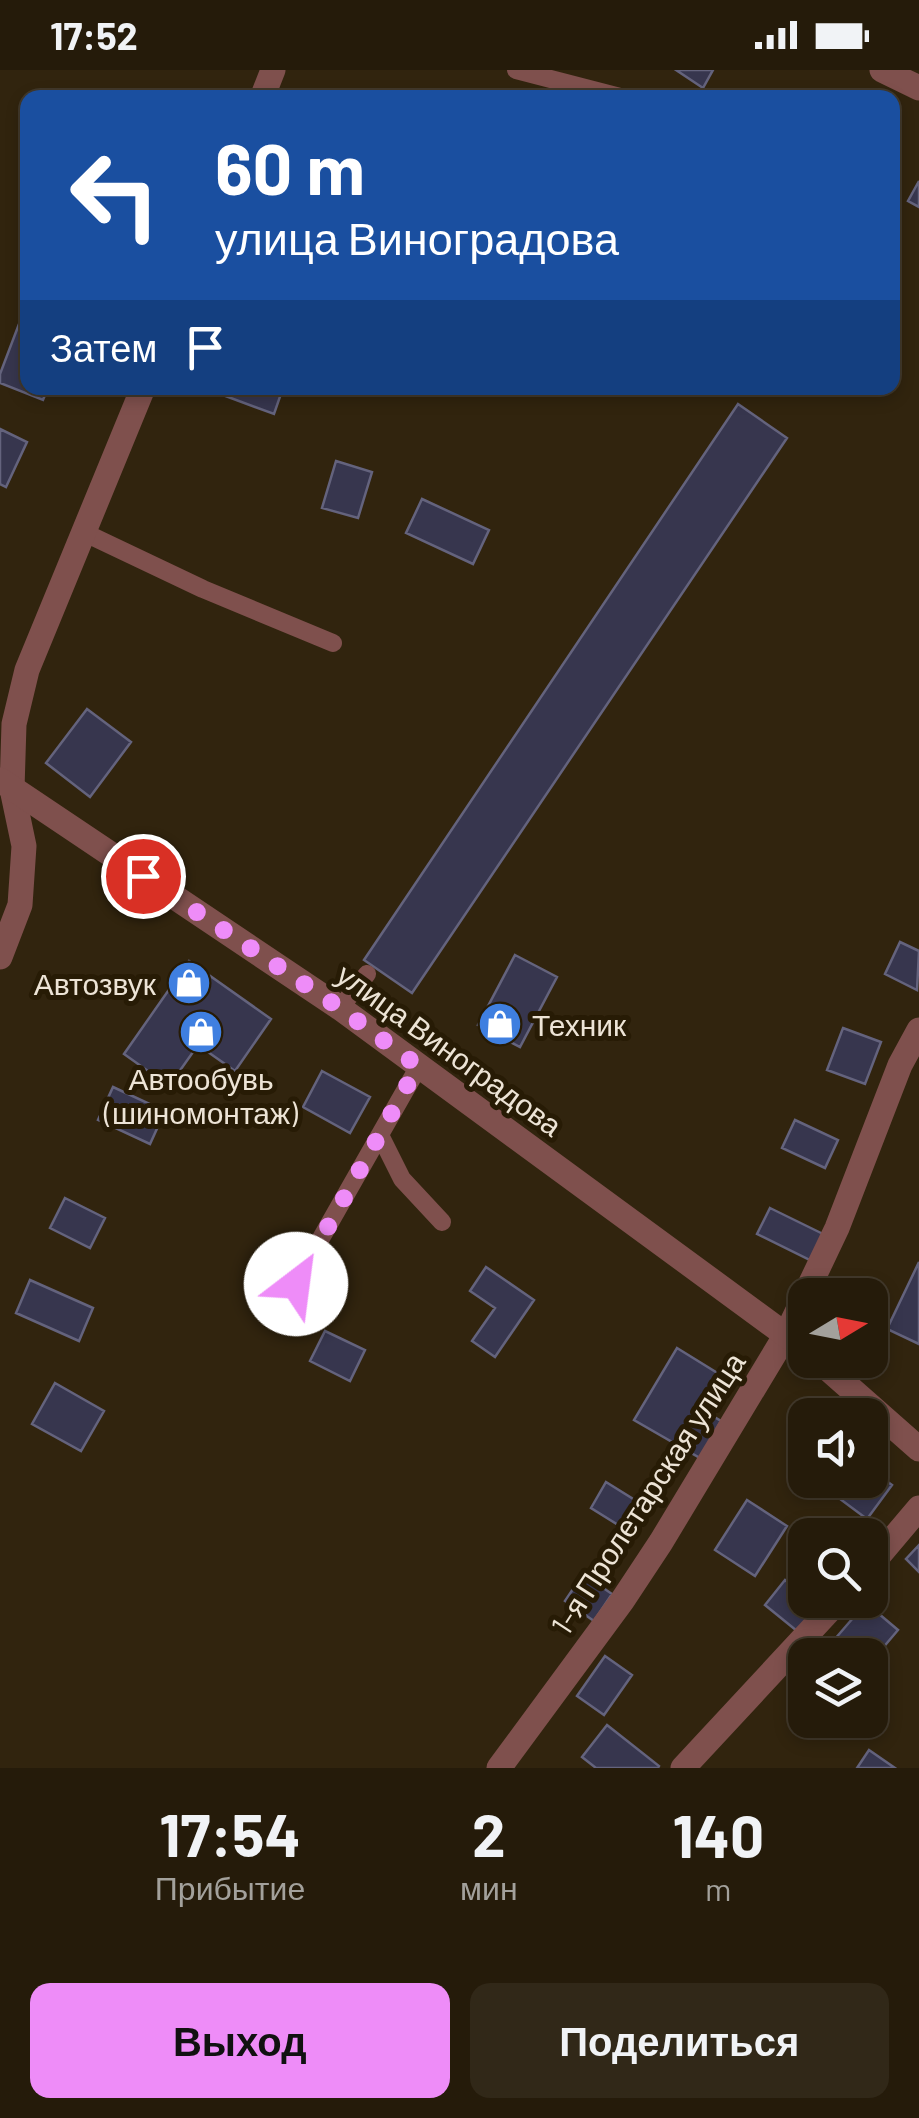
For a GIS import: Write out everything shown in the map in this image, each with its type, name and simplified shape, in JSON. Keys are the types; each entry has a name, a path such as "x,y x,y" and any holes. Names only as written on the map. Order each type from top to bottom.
{"street":[{"path":"882,70 919,88"},
{"path":"0,957 20,905 24,846 6,785 14,724 27,670 139,395"},
{"name":"улица Виноградова","path":"6,785 340,1008 788,1335"},
{"name":"1-я Пролетарская улица","path":"819,1278 900,1065 919,1030"},
{"name":"1-я Пролетарская улица","path":"499,1768 651,1557 788,1353"},
{"path":"838,1378 919,1449"},
{"path":"888,1545 919,1508"},
{"path":"682,1768 822,1618"}],"lane":[{"path":"516,70 593,90"},
{"path":"83,532 203,589 333,643"},
{"path":"340,1008 366,974"},
{"path":"296,1284 418,1066"},
{"path":"380,1135 402,1180 442,1222"}],"building":[{"path":"676,70 713,70 703,88"},
{"path":"919,181 919,207 908,201"},
{"path":"20,321 20,391 0,383"},
{"path":"223,395 281,395 274,414"},
{"path":"738,404 787,438 412,993 364,960"},
{"path":"0,429 27,442 6,487 0,484"},
{"path":"336,461 372,472 358,518 322,508"},
{"path":"422,499 489,530 473,564 406,533"},
{"path":"87,709 131,742 90,797 46,763"},
{"path":"900,942 919,951 917,990 885,974"},
{"path":"515,955 557,977 520,1047 478,1025"},
{"name":"Автообувь (шиномонтаж)","path":"189,961 271,1019 235,1071 198,1045 169,1086 124,1054"},
{"path":"843,1028 881,1042 865,1084 827,1070"},
{"path":"322,1071 370,1097 350,1133 303,1107"},
{"path":"113,1087 165,1111 150,1144 98,1120"},
{"path":"795,1120 838,1140 825,1168 782,1148"},
{"path":"65,1198 105,1218 90,1248 50,1228"},
{"path":"770,1208 823,1234 810,1260 757,1234"},
{"path":"919,1262 919,1344 888,1327"},
{"path":"486,1267 534,1300 495,1357 472,1341 495,1308 470,1291"},
{"path":"30,1280 93,1308 79,1341 16,1313"},
{"path":"325,1331 365,1350 350,1381 310,1361"},
{"path":"677,1348 727,1379 706,1412 721,1421 700,1458 634,1420"},
{"path":"55,1383 104,1411 81,1451 32,1424"},
{"path":"606,1482 638,1502 623,1528 591,1508"},
{"path":"839,1498 882,1498 866,1518"},
{"path":"747,1500 787,1526 755,1576 715,1550"},
{"path":"919,1545 919,1572 906,1559"},
{"path":"583,1574 612,1594 594,1621 565,1601"},
{"path":"785,1580 788,1618 807,1618 797,1631 765,1605"},
{"path":"853,1618 884,1618 898,1630 888,1642 888,1638 836,1638"},
{"path":"605,1656 632,1675 604,1715 577,1696"},
{"path":"607,1725 658,1768 596,1768 582,1757"},
{"path":"869,1750 895,1768 857,1768"}],"place":[{"name":"Автозвук","path":"189,983"},
{"name":"Техник","path":"500,1024"},
{"name":"Автообувь (шиномонтаж)","path":"201,1032"}],"route":[{"path":"143,876 340,1008 418,1066 296,1284"}]}
